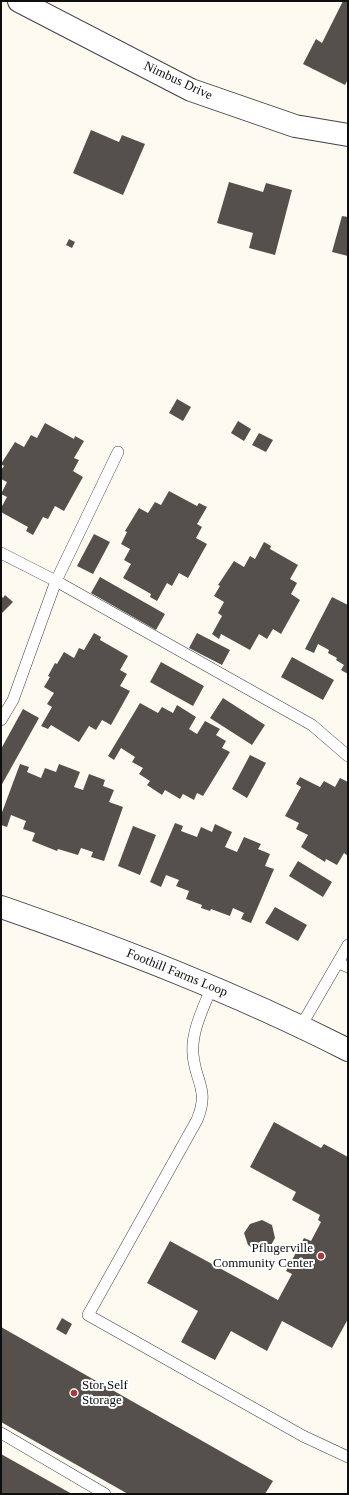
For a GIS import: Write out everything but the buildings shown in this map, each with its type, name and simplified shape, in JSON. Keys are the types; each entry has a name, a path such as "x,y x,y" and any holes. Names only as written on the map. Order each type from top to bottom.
{"street":[{"name":"Nimbus Drive","path":"19,1 191,90 295,126 348,135"},
{"name":"Foothill Farms Loop","path":"1,907 96,940 212,986 301,1026 348,1050"}],"lane":[{"path":"1,720 12,700 56,581 118,452"},
{"path":"1,553 56,581 312,725 348,756"},
{"path":"301,1026 343,965 348,945"},
{"path":"212,986 199,1020 193,1048 194,1064 202,1092 202,1108 197,1120 88,1315 303,1436 348,1457"},
{"path":"1,1433 105,1494"}],"place":[{"name":"Pflugerville Community Center","path":"321,1256"},
{"name":"Stor Self Storage","path":"74,1393"}]}
